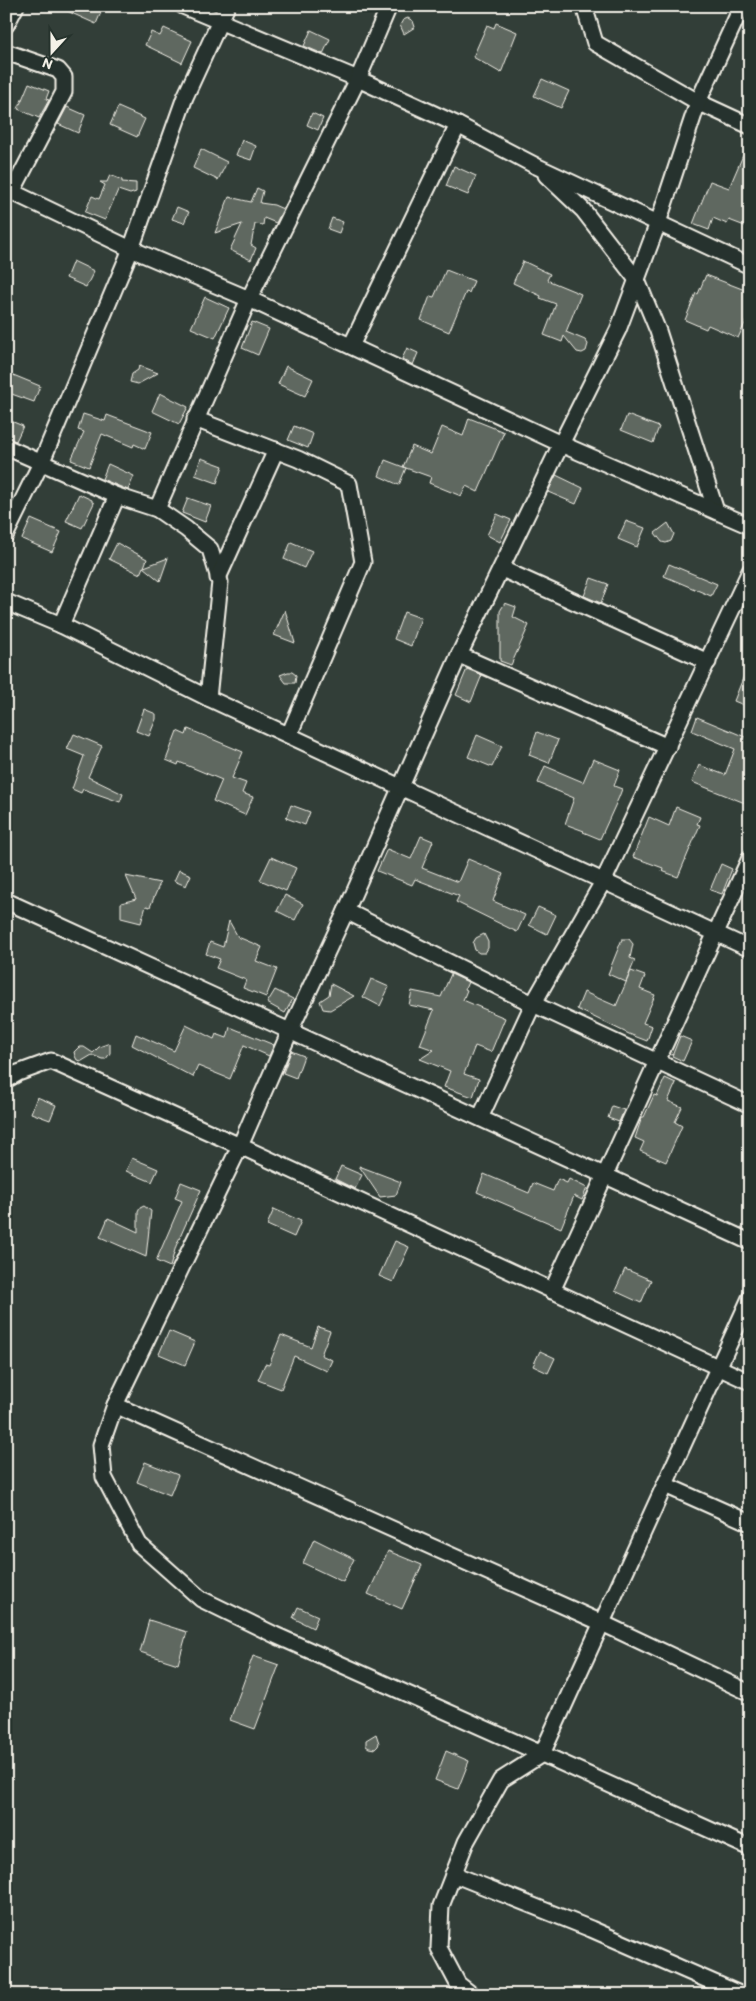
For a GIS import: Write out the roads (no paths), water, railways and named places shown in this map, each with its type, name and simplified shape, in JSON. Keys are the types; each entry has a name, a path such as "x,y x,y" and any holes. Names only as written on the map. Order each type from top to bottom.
{"street":[{"path":"6,25 16,6"},
{"path":"182,6 358,79 458,125 536,166 750,266"},
{"path":"6,534 42,461 131,249 185,97 228,6"},
{"path":"157,508 249,299 358,79 388,6"},
{"path":"584,6 596,42 698,102 750,126"},
{"path":"742,6 698,102 658,223 618,330 459,655 240,1146 115,1405 101,1445 104,1477 139,1544 201,1599 275,1635 750,1848"},
{"path":"6,52 58,70 64,77 64,92 9,190 131,249 249,299 561,444 750,526"},
{"path":"351,346 458,125"},
{"path":"536,166 583,210 637,280 658,331 716,511"},
{"path":"195,419 298,459 349,484 364,562 289,735"},
{"path":"6,447 42,461 117,496 157,508 210,549 220,582 208,698"},
{"path":"218,578 276,450"},
{"path":"61,625 117,496"},
{"path":"502,569 708,662"},
{"path":"480,1118 533,1004 604,880 708,662 746,591 750,571"},
{"path":"6,602 61,625 208,698 750,949"},
{"path":"459,655 668,747"},
{"path":"552,1292 606,1176 714,932 750,858"},
{"path":"6,901 750,1242"},
{"path":"346,911 533,1004 750,1105"},
{"path":"6,1080 18,1073 51,1061 240,1146 750,1382"},
{"path":"472,1995 458,1984 439,1948 441,1906 453,1874 466,1842 501,1780 542,1754 750,1298"},
{"path":"115,1405 602,1623 750,1693"},
{"path":"665,1485 750,1523"},
{"path":"453,1874 591,1929 742,1995"}]}
